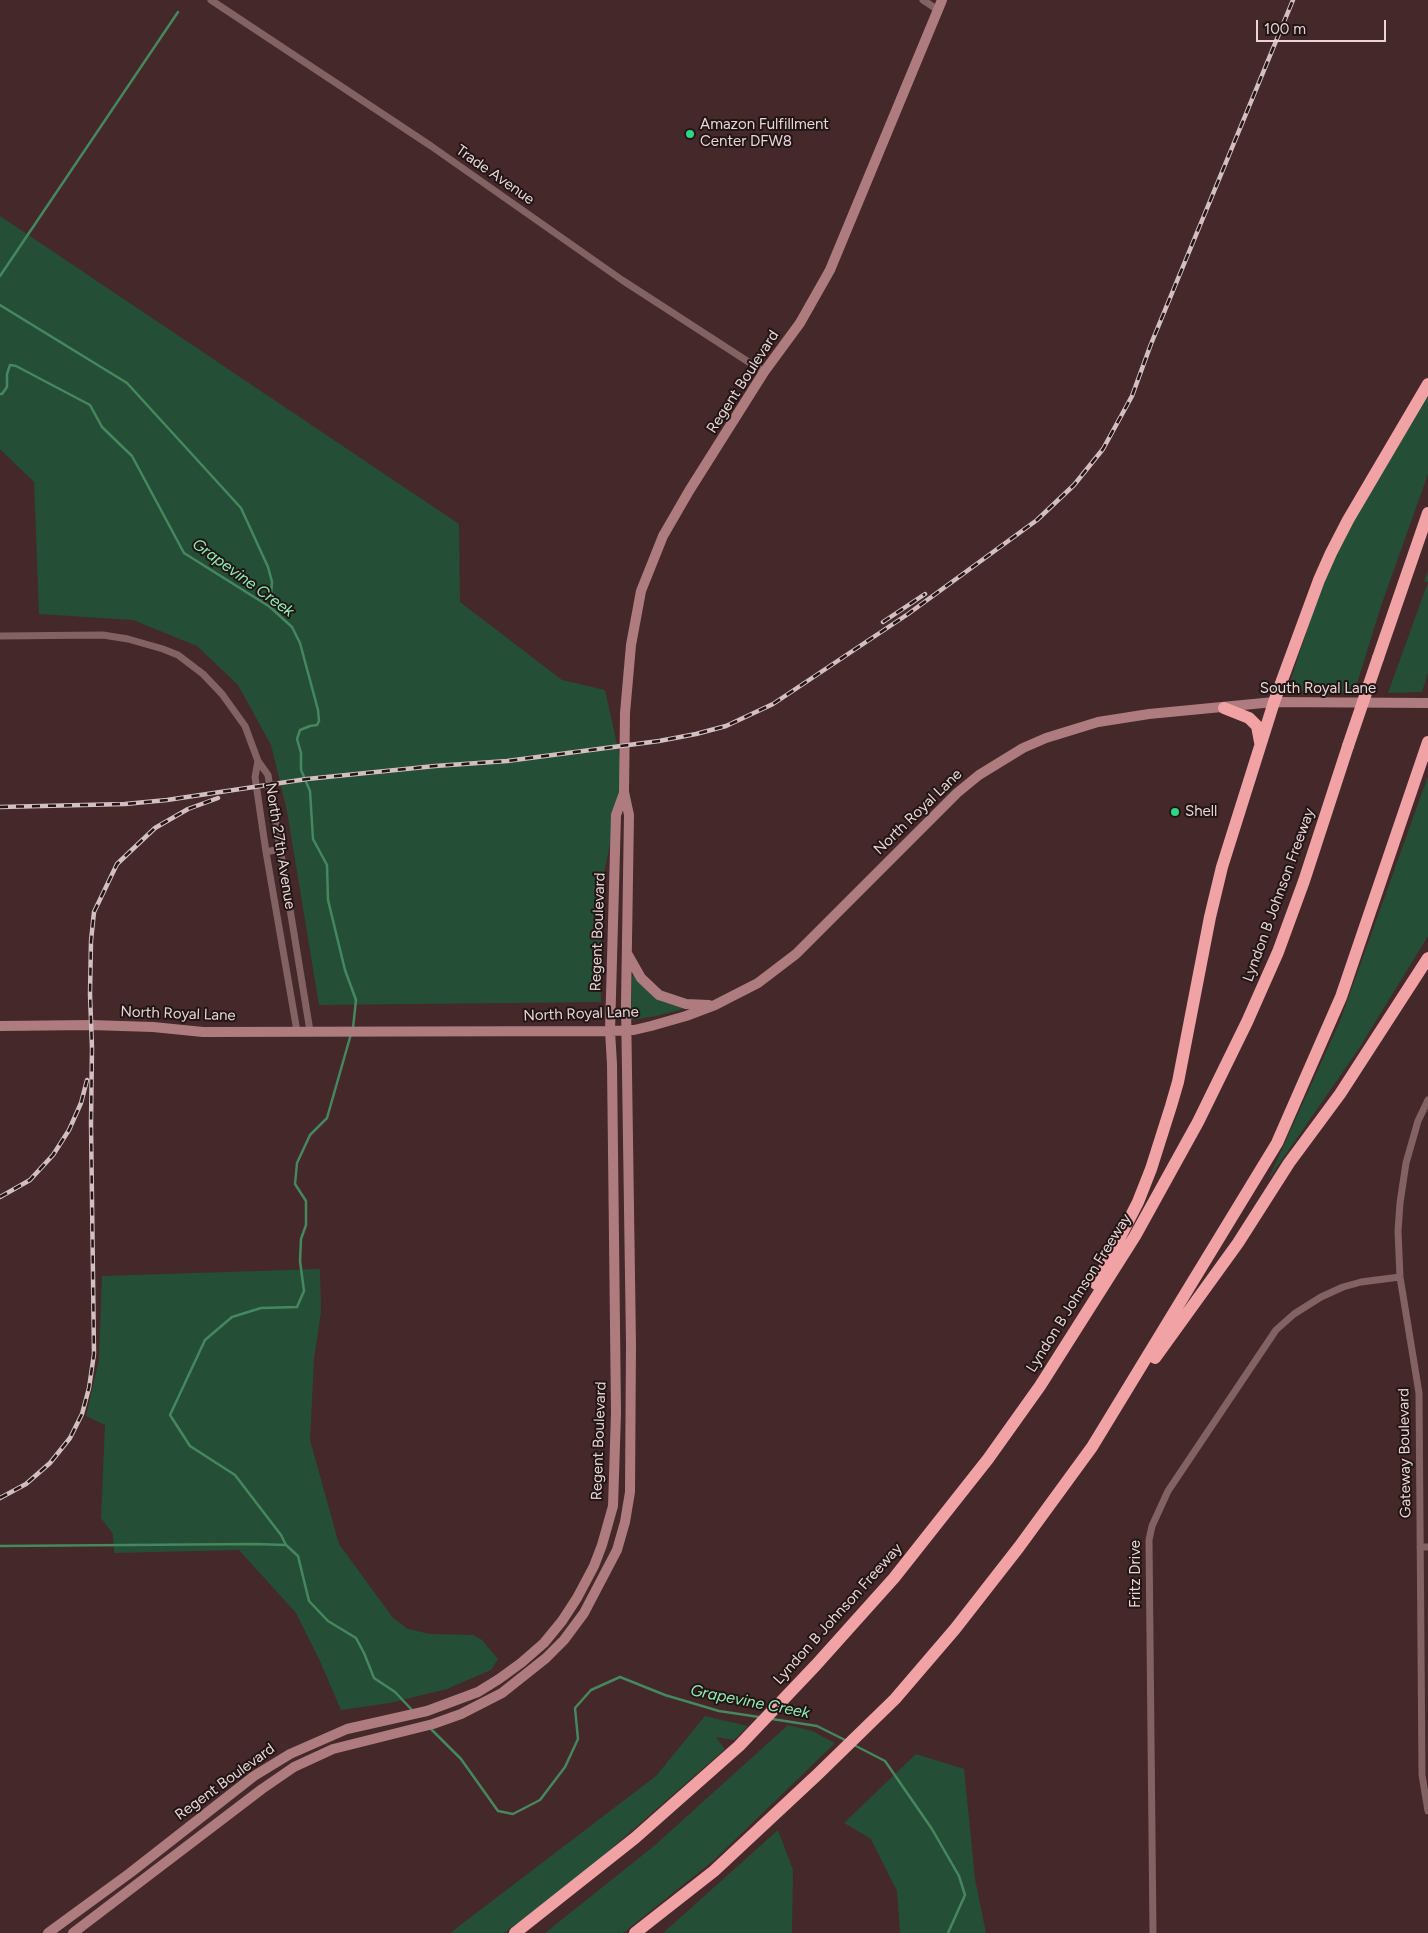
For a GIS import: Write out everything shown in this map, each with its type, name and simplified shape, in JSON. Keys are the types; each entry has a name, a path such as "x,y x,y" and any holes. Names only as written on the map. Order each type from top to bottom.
{"highway":[{"path":"1040,1386 1118,1243 1151,1169 1178,1082 1210,917 1222,867 1274,702 1319,580 1348,520 1428,384"},
{"name":"Lyndon B Johnson Freeway","path":"515,1933 635,1838 738,1746 816,1666 894,1578 988,1459 1040,1386 1135,1236 1198,1122 1247,1022 1278,952 1301,890 1428,512"},
{"path":"1224,708 1249,718 1257,726 1259,749"},
{"path":"1092,1447 1277,1143 1340,997 1427,744"},
{"path":"635,1933 714,1871 818,1774 895,1699 955,1629 1020,1547 1238,1242 1289,1163 1340,1094 1428,958"}],"street":[{"name":"Trade Avenue","path":"211,0 427,144 620,279 764,372"},
{"path":"924,0 940,5"},
{"name":"Regent Boulevard","path":"73,1933 262,1789 294,1767 333,1748 433,1724 461,1714 502,1693 546,1658 564,1640 587,1607 617,1550 625,1522 630,1492 631,1344 627,1030 629,815 624,792 625,713 631,645 641,591 663,536 689,491 764,372 800,323 830,270 940,5"},
{"path":"0,636 103,635 145,644 178,656 203,674 222,694 246,726 258,761"},
{"name":"South Royal Lane","path":"1149,714 1274,702 1428,703"},
{"name":"North Royal Lane","path":"0,1026 91,1025 153,1027 203,1032 610,1031 627,1030 674,1020 715,1005 758,983 790,959 928,820 979,775 1023,748 1046,738 1098,722 1149,714"},
{"name":"North 27th Avenue","path":"258,761 268,775 310,1031"},
{"name":"North 27th Avenue","path":"258,761 255,778 297,1031"},
{"name":"Regent Boulevard","path":"48,1933 130,1873 254,1776 290,1754 347,1729 427,1711 478,1692 514,1668 544,1643 578,1598 602,1545 612,1506 616,1413 610,1031 616,815 624,792"},
{"path":"266,852 280,849"},
{"path":"627,952 641,978 659,995 686,1004 715,1005"},
{"name":"Gateway Boulevard","path":"1428,1100 1418,1121 1406,1163 1398,1231 1400,1277 1419,1393 1424,1547 1422,1776 1428,1811"},
{"name":"Fritz Drive","path":"1153,1933 1149,1547 1152,1526 1168,1491 1276,1330 1294,1314 1321,1297 1343,1287 1361,1282 1400,1277"},
{"path":"514,1668 522,1678"},
{"path":"130,1873 138,1884"}],"green space":[{"path":"0,216 459,524 460,602 562,680 605,690 624,776 601,888 601,1002 319,1005 287,811 271,745 238,685 197,646 133,620 39,614 34,482 0,449"},
{"path":"1428,392 1428,474 1381,606 1354,693 1297,691 1292,689 1291,679 1320,590 1343,538"},
{"path":"1428,571 1428,582 1424,582"},
{"path":"1428,582 1428,672 1422,692 1388,693"},
{"path":"1428,776 1428,936 1358,1050 1268,1180 1340,1021"},
{"path":"634,974 662,1001 687,1008 631,1020 632,977"},
{"path":"320,1269 321,1312 314,1359 310,1440 339,1544 393,1618 408,1629 430,1634 473,1635 482,1640 498,1659 491,1670 447,1689 390,1703 341,1710 319,1659 296,1613 239,1550 114,1553 113,1534 101,1518 105,1425 86,1416 99,1359 102,1276"},
{"path":"705,1716 748,1726 734,1740 716,1737 725,1749 579,1877 504,1933 450,1933 656,1776"},
{"path":"788,1725 812,1731 835,1743 713,1861 623,1933 545,1933 654,1846"},
{"path":"916,1754 964,1769 975,1879 986,1933 900,1933 897,1891 871,1839 844,1823"},
{"path":"778,1830 793,1870 792,1933 663,1933"}],"waterway":[{"path":"0,276 178,12"},
{"path":"0,305 127,383 241,508 268,567 272,582 270,607"},
{"name":"Grapevine Creek","path":"0,394 7,387 7,374 10,365 16,366 90,405 102,427 132,456 184,553 270,607 292,627 300,643 318,710 319,721 317,725 300,730 297,739 301,753 301,770 310,791 313,839 327,865 328,900 345,970 356,1000 353,1028"},
{"name":"Grapevine Creek","path":"351,1034 327,1118 310,1135 297,1163 295,1184 306,1201 306,1225 301,1239 300,1261 304,1291 297,1307 261,1308 232,1317 205,1340 170,1415 190,1446 235,1475 281,1535 286,1545 298,1556 309,1601 328,1621 356,1638 374,1678 395,1692 413,1711"},
{"path":"0,1546 286,1545"},
{"name":"Grapevine Creek","path":"429,1727 461,1759 498,1811 513,1814 540,1800 565,1767 578,1739 575,1708 591,1690 620,1677 665,1695 719,1711 759,1717"},
{"name":"Grapevine Creek","path":"772,1719 817,1726 845,1740"},
{"name":"Grapevine Creek","path":"854,1745 885,1761 932,1829 959,1876 965,1895 948,1933"}],"railway":[{"path":"0,807 125,804 167,800 307,779 507,761 659,741 726,726 773,704 908,614 1037,520 1074,485 1103,449 1132,396 1151,344 1293,0"},
{"path":"883,622 925,594"},
{"path":"0,1498 26,1484 50,1463 70,1438 82,1414 89,1388 94,1354 90,994 91,941 94,912 117,864 155,828 188,809 218,798"},
{"path":"0,1197 30,1180 53,1155 69,1130 81,1103 87,1080"}],"place":[{"name":"Amazon Fulfillment Center DFW8","path":"690,134"},
{"name":"Shell","path":"1175,812"}]}
